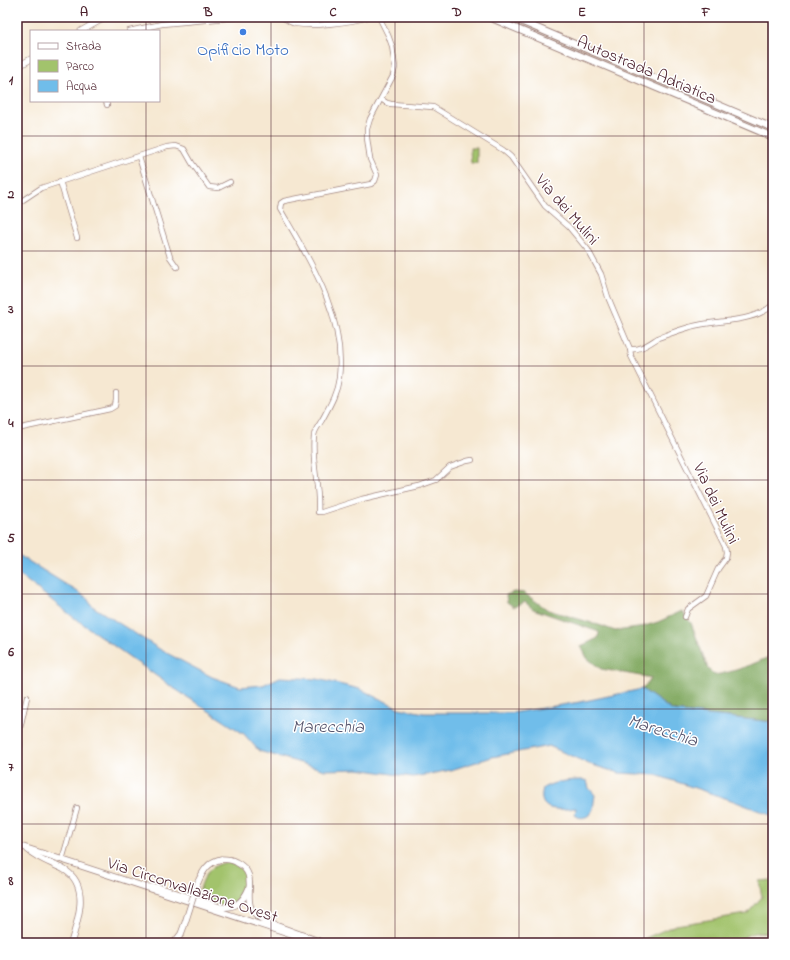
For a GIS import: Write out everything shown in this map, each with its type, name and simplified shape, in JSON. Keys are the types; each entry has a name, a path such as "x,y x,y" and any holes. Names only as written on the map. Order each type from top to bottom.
{"highway":[{"name":"Autostrada Adriatica","path":"489,17 773,137"},
{"name":"Autostrada Adriatica","path":"512,17 773,128"}],"main road":[{"path":"83,30 106,17"},
{"path":"17,67 30,60"},
{"name":"Via Circonvallazione Ovest","path":"17,845 316,943"},
{"path":"26,848 34,856 65,870 72,876 77,884 81,901 71,943"},
{"path":"174,943 181,934 202,873 208,865 216,860 224,859 232,860 245,869 250,880 250,904 256,915 264,921 324,943"},
{"path":"142,887 158,887 226,908 240,903 245,897 250,886"}],"street":[{"path":"134,30 162,24 238,17"},
{"path":"282,17 294,23 300,24 347,22 368,17"},
{"path":"379,17 392,46 395,67 393,76 370,119 367,129 370,159 377,175 376,181 371,184 284,201 280,206 280,209 311,263 333,317 338,337 339,378 334,397 314,435 314,467 318,495 318,512 436,480 450,467 472,460"},
{"name":"Via dei Mulini","path":"381,99 391,104 433,107 503,150 511,157 545,206 569,227 588,250 600,274 630,349 631,356 726,546 726,558 718,570 706,596 688,609 685,617"},
{"path":"17,204 41,188 60,181 167,147 176,146 184,149 192,163 209,186 218,188 230,182"},
{"path":"139,157 170,257 177,267"},
{"path":"60,181 77,238"},
{"path":"630,349 638,348 691,326 748,317 760,313 773,305"},
{"path":"17,429 110,409 115,406 116,393"},
{"path":"17,760 20,744 18,737 28,697"},
{"path":"62,860 77,808"}],"green space":[{"path":"470,148 477,148 477,163 471,163"},
{"path":"514,592 524,593 548,610 615,631 638,628 658,622 682,611 691,623 708,669 714,675 729,672 759,662 773,655 773,722 673,711 642,689 652,678 601,669 587,658 581,646 598,638 599,632 533,609 525,602 514,607 507,602 506,595"},
{"path":"228,862 239,867 244,872 246,878 245,891 237,901 231,904 218,905 197,897 206,874 214,866"},
{"path":"773,880 773,933 750,934 738,943 634,943 676,925 747,914 762,897 759,881"}],"water":[{"name":"Marecchia","path":"17,554 86,597 92,606 161,650 212,677 240,687 263,685 280,677 317,679 360,689 399,708 424,713 511,713 580,702 642,689 673,711 773,722 773,816 731,800 656,775 619,773 589,764 549,746 492,757 451,770 413,777 358,769 325,770 259,751 244,734 172,687 73,617 17,573"},
{"path":"563,781 587,781 589,788 595,795 593,809 590,815 580,818 575,815 576,808 550,808 543,802 543,788"}],"place":[{"name":"Opificio Moto","path":"243,32"}]}
